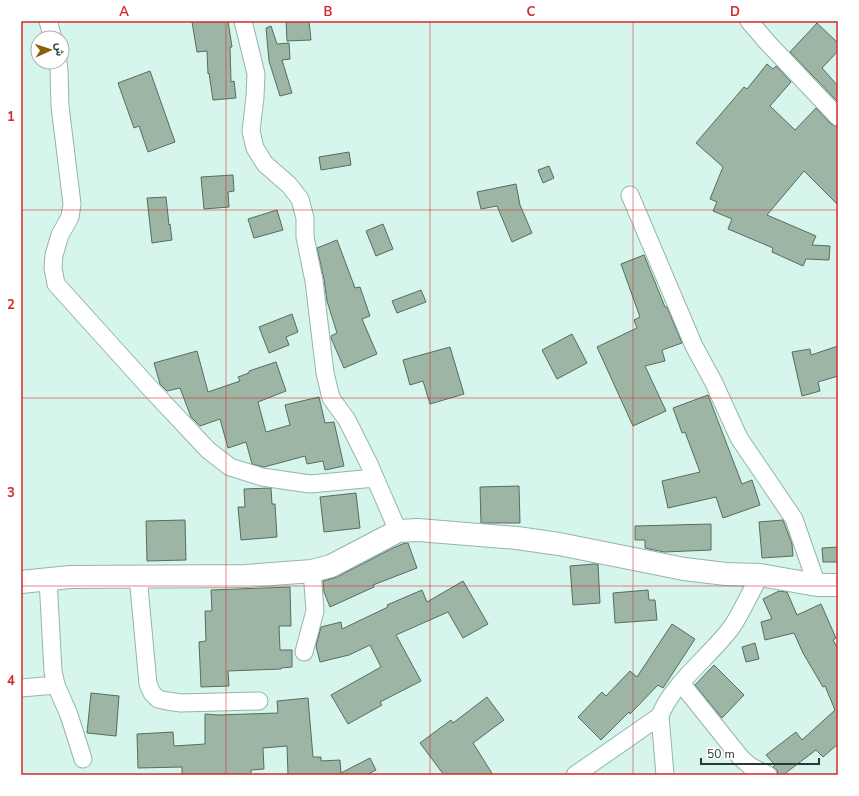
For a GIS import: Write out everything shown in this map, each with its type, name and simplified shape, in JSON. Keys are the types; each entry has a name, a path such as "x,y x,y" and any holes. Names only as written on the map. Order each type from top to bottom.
{"street":[{"path":"243,21 256,74 251,131 255,148 266,164 289,185 300,199 305,218 305,237 314,281 325,373 331,398 347,420 398,530"},
{"path":"749,21 766,42 838,117"},
{"path":"58,70 60,106 72,204 70,217 60,235 54,255 53,268 56,284 198,440 230,467 262,476 310,484 375,478"},
{"path":"630,195 694,346 714,383 739,438 794,519 828,585"},
{"path":"21,582 70,577 246,576 312,571 331,566 398,530 418,530 517,538 559,544 684,569 726,574 760,575 828,585"},
{"path":"304,652 315,611 312,571"},
{"path":"665,775 660,716 663,707 681,683 731,628 760,575"},
{"path":"138,576 148,684 158,699 181,703 259,701"},
{"path":"48,579 53,671 56,685 69,715 83,759"},
{"path":"681,683 741,758 750,766 768,775"},
{"path":"21,688 56,685"},
{"path":"575,775 660,716"}],"building":[{"path":"228,21 232,47 230,47 231,82 234,81 236,98 213,100 209,73 208,74 207,51 197,52 192,22"},
{"path":"286,21 309,21 311,40 287,41"},
{"path":"817,23 838,43 838,51 822,68 838,86 838,102 790,52"},
{"path":"271,26 277,44 289,43 290,59 282,60 292,93 280,96 269,61 266,28"},
{"path":"767,64 773,69 776,66 791,82 770,106 795,130 816,108 831,124 838,127 838,205 804,171 767,215 816,236 812,245 830,246 829,260 806,259 803,266 772,252 773,248 728,229 732,219 713,211 717,202 710,199 723,167 696,143 744,87 747,89"},
{"path":"150,71 175,142 148,152 139,126 134,128 118,83"},
{"path":"349,152 351,165 321,170 319,157"},
{"path":"549,166 554,178 543,183 538,170"},
{"path":"233,175 234,191 228,192 229,207 204,209 201,177"},
{"path":"516,184 520,205 532,233 512,242 497,206 481,209 477,192"},
{"path":"166,197 172,240 152,243 147,198"},
{"path":"277,210 283,230 254,238 248,219"},
{"path":"383,224 393,249 376,256 366,231"},
{"path":"337,240 355,288 360,287 370,316 362,319 377,354 344,368 331,338 331,336 337,333 327,301 317,248"},
{"path":"644,255 665,307 667,307 682,343 662,350 665,361 645,366 666,411 633,426 597,347 637,328 634,320 640,317 621,264"},
{"path":"421,290 426,302 397,313 392,301"},
{"path":"292,314 298,332 286,337 289,345 269,353 259,327"},
{"path":"572,334 587,363 557,379 542,350"},
{"path":"838,346 838,376 818,382 820,391 802,396 792,352 810,349 811,355"},
{"path":"450,347 464,394 430,404 423,381 410,385 403,360"},
{"path":"197,351 208,392 240,381 238,377 249,373 249,371 276,362 286,391 258,402 266,432 290,425 285,405 319,397 325,423 334,422 344,466 325,470 323,461 307,464 305,456 264,467 252,464 246,442 228,448 220,419 200,426 191,417 180,388 167,391 160,384 154,363"},
{"path":"708,395 742,484 752,480 760,505 723,518 716,497 668,508 662,481 700,472 685,432 682,433 673,408"},
{"path":"519,486 520,523 481,523 480,487"},
{"path":"271,488 272,504 275,504 277,537 241,540 238,507 245,507 244,489"},
{"path":"356,493 360,528 324,532 320,497"},
{"path":"185,520 186,560 147,561 146,521"},
{"path":"783,520 792,544 793,556 762,558 759,522"},
{"path":"711,524 711,550 664,552 645,548 645,540 635,540 635,526"},
{"path":"405,543 408,543 417,568 373,585 374,587 330,607 324,592 323,581 337,577"},
{"path":"838,547 838,562 823,562 822,548"},
{"path":"598,564 600,603 573,605 570,566"},
{"path":"463,581 488,624 463,638 448,612 396,635 421,681 380,702 382,705 348,724 331,695 381,667 370,645 349,655 320,662 316,646 321,627 341,622 342,629 388,607 387,605 422,590 427,602"},
{"path":"290,587 291,626 279,626 280,650 292,650 292,667 281,669 228,671 229,686 201,687 199,642 206,641 205,611 212,611 211,590"},
{"path":"648,590 649,600 655,600 657,620 615,623 613,593"},
{"path":"779,591 787,592 797,615 821,604 836,638 833,640 838,649 838,744 823,757 816,750 783,775 778,775 777,770 773,767 775,765 766,755 796,732 802,740 835,710 825,686 823,687 803,653 794,633 765,640 761,622 772,619 763,599"},
{"path":"672,624 695,639 663,688 658,685 630,714 629,712 601,740 578,717 602,692 606,696 630,671 637,677"},
{"path":"755,643 759,659 746,662 742,647"},
{"path":"714,665 744,695 722,718 695,685"},
{"path":"91,693 119,696 116,736 87,733"},
{"path":"487,697 504,720 473,743 493,775 444,775 420,743 451,720 453,723"},
{"path":"308,698 313,757 321,757 321,761 340,760 341,773 370,758 376,770 366,775 288,775 287,746 263,748 264,769 251,770 251,775 182,775 182,767 138,768 137,734 173,732 174,746 205,744 205,714 278,713 277,701"}]}
